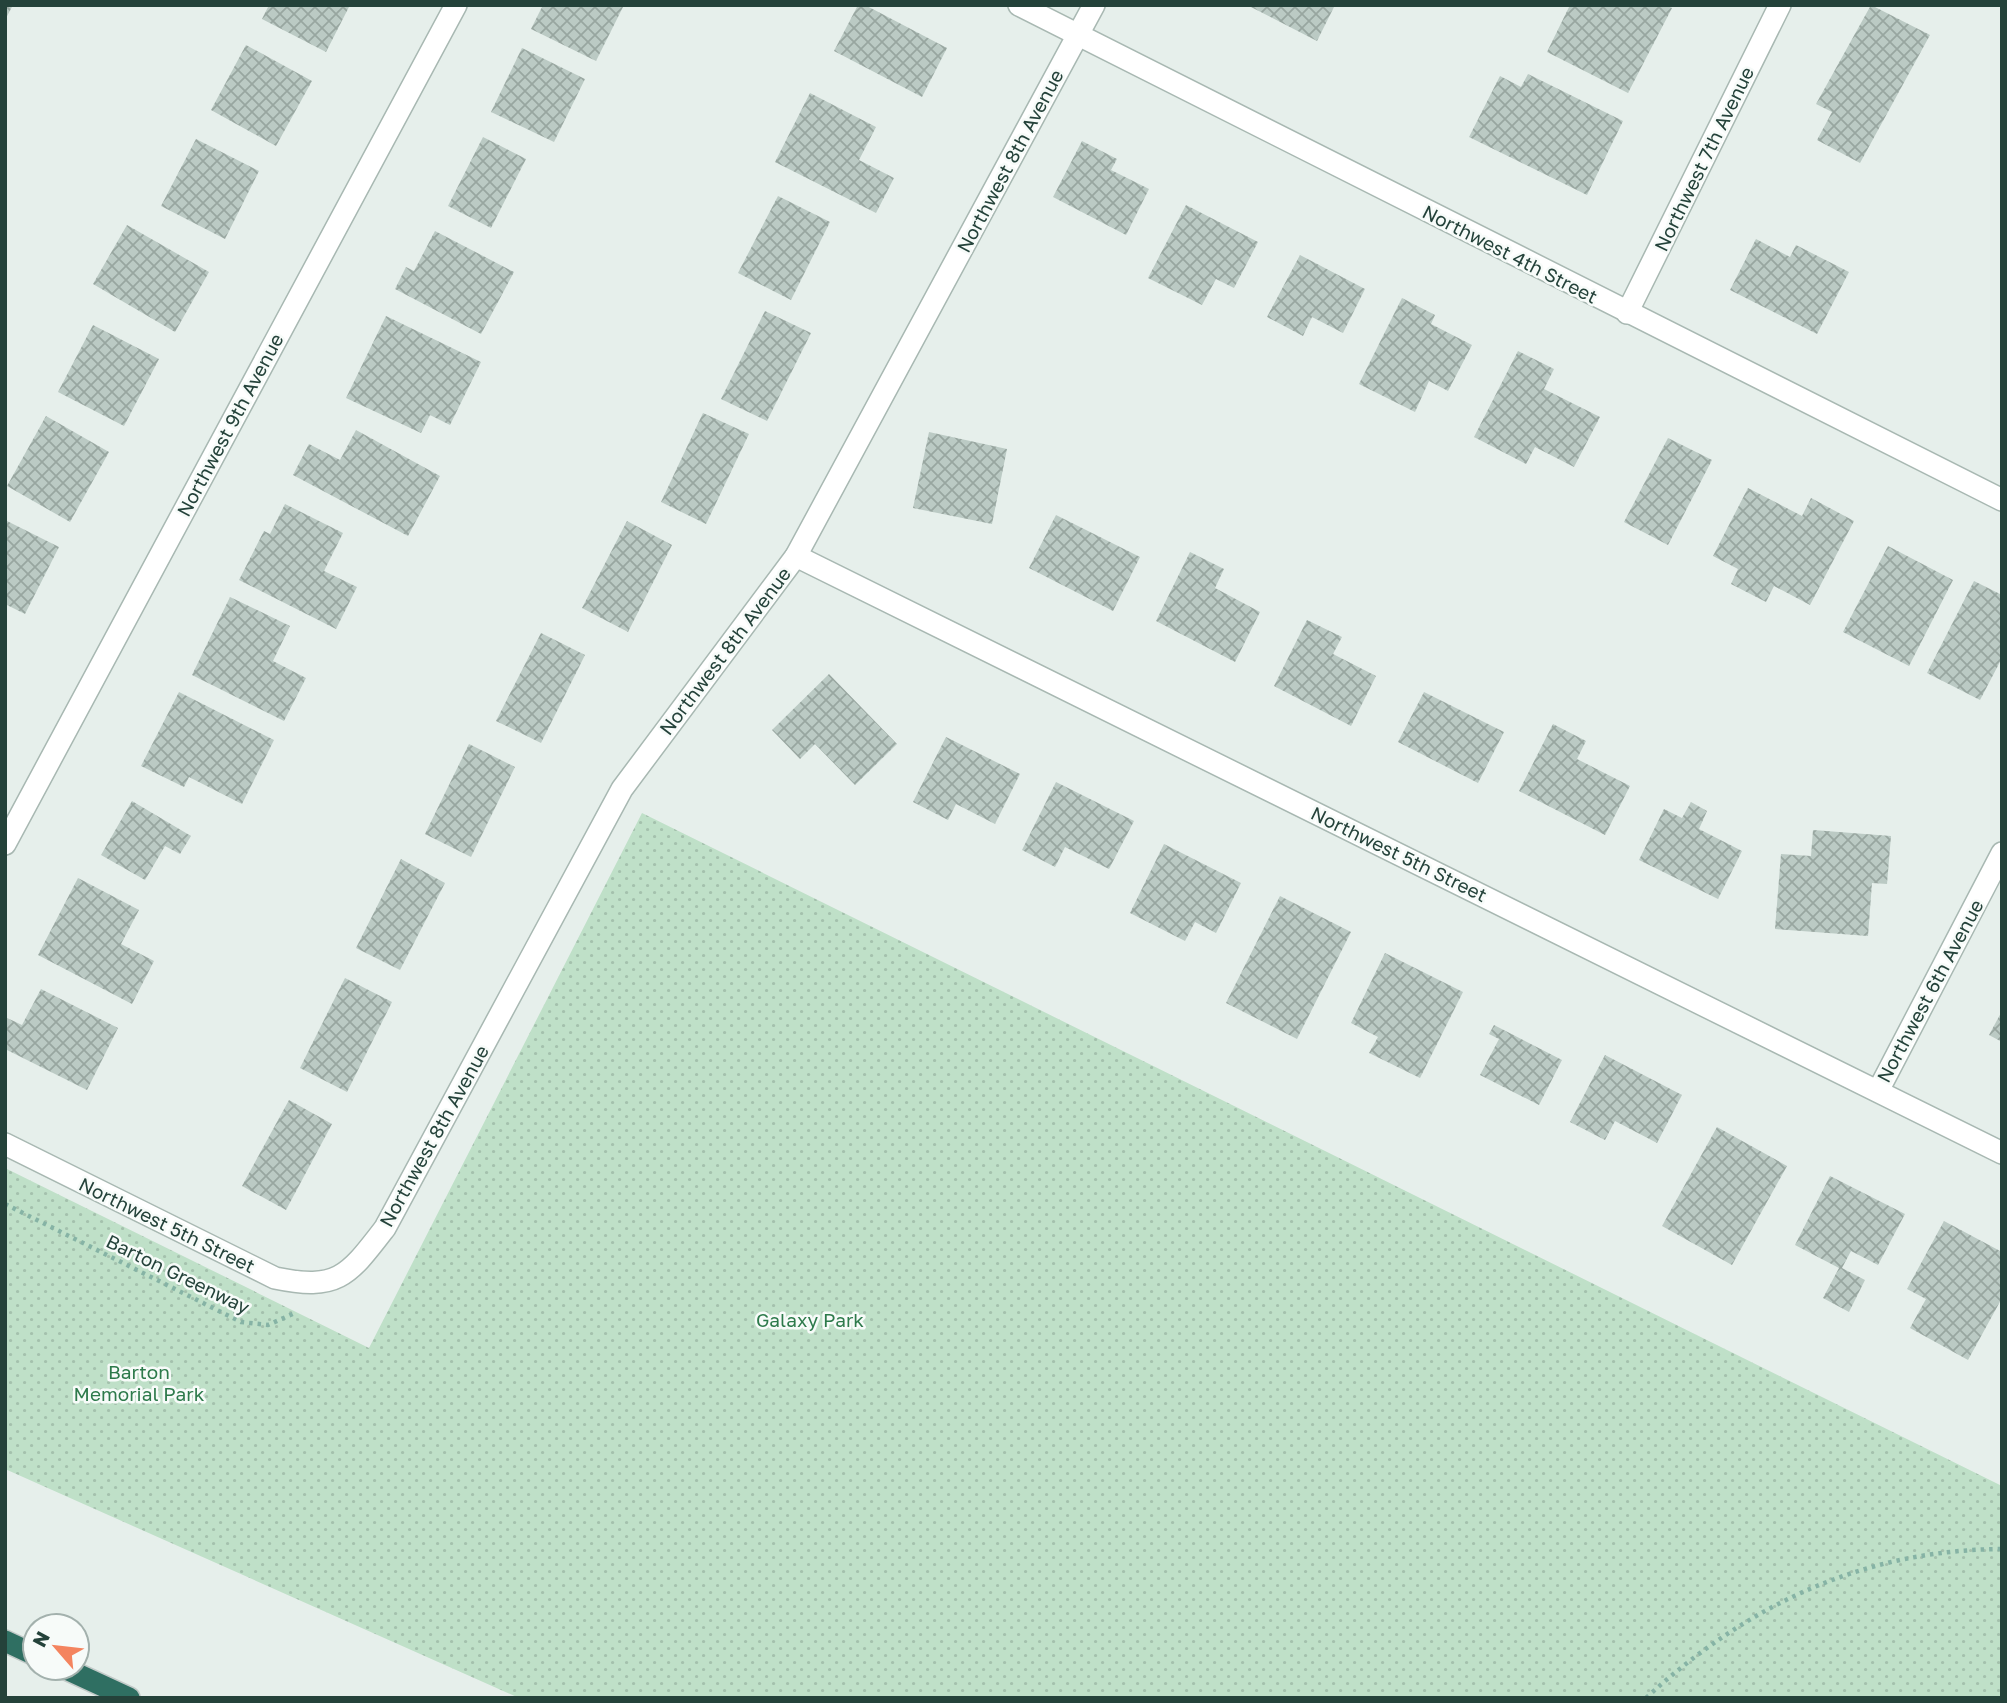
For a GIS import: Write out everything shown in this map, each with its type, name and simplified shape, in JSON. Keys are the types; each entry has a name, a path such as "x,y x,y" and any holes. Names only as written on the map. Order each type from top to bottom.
{"highway":[{"path":"5,1641 21,1648"},
{"path":"91,1681 128,1698"}],"street":[{"name":"Northwest 9th Avenue","path":"5,844 456,5"},
{"name":"Northwest 4th Street","path":"1019,5 2002,500"},
{"name":"Northwest 8th Avenue","path":"335,1279 355,1266 385,1228 622,789 796,556 1094,5"},
{"name":"Northwest 7th Avenue","path":"1627,313 1780,5"},
{"name":"Northwest 5th Street","path":"796,556 2002,1153"},
{"name":"Northwest 6th Avenue","path":"1878,1091 2002,853"},
{"name":"Northwest 5th Street","path":"5,1144 275,1278 310,1285 335,1279"}],"path":[{"name":"Barton Greenway","path":"5,1204 254,1325 268,1325 294,1314 335,1279"},
{"path":"1646,1698 1723,1634 1803,1590 1875,1566 1952,1549 2002,1549"}],"green space":[{"name":"Galaxy Park","path":"642,813 2002,1486 2002,1698 519,1698 5,1469 5,1168 369,1348"}],"building":[{"path":"5,5 13,5 5,20"},
{"path":"269,5 350,5 326,52 262,19"},
{"path":"543,5 624,5 596,61 531,29"},
{"path":"858,5 865,5 947,48 922,97 834,51"},
{"path":"1247,5 1335,5 1317,41"},
{"path":"1570,5 1666,5 1672,8 1628,93 1547,52"},
{"path":"1871,5 1930,35 1860,163 1817,140 1832,112 1816,104"},
{"path":"246,45 312,81 276,146 211,110"},
{"path":"522,48 585,79 554,142 491,112"},
{"path":"1528,74 1623,121 1587,195 1469,137 1500,76 1521,87"},
{"path":"810,93 876,127 859,160 894,178 876,213 775,162"},
{"path":"483,137 526,159 491,228 448,206"},
{"path":"196,139 259,171 225,239 161,206"},
{"path":"1082,141 1117,159 1111,170 1149,189 1126,235 1053,197"},
{"path":"778,196 830,222 791,300 738,273"},
{"path":"1186,205 1258,242 1234,288 1216,279 1202,305 1148,278"},
{"path":"127,225 209,272 175,332 93,284"},
{"path":"435,231 514,272 481,334 395,289 406,267 414,271"},
{"path":"1756,239 1790,257 1796,245 1849,272 1817,334 1730,290"},
{"path":"1300,255 1365,289 1343,333 1312,317 1303,336 1267,317"},
{"path":"1402,298 1435,315 1431,324 1472,345 1448,391 1429,381 1415,412 1359,384"},
{"path":"765,311 811,333 767,421 721,399"},
{"path":"386,316 481,362 450,425 430,415 421,433 346,398"},
{"path":"93,325 159,359 124,426 58,392"},
{"path":"1518,351 1554,369 1544,389 1600,417 1574,467 1535,447 1526,464 1474,437"},
{"path":"703,413 749,434 706,524 661,502"},
{"path":"46,416 109,452 70,522 7,486"},
{"path":"356,430 440,476 408,536 293,475 309,444 340,460"},
{"path":"929,432 1007,449 992,524 913,508"},
{"path":"1668,438 1712,460 1668,545 1624,522"},
{"path":"1748,488 1802,516 1811,498 1854,521 1810,605 1774,586 1766,602 1731,584 1738,569 1713,556"},
{"path":"285,504 343,533 324,571 357,587 336,629 239,580 264,531 270,534"},
{"path":"1056,515 1140,557 1113,611 1029,568"},
{"path":"5,520 59,547 25,614 5,604"},
{"path":"627,521 672,545 628,632 582,608"},
{"path":"1888,546 1953,580 1909,666 1843,632"},
{"path":"1190,552 1224,569 1215,588 1260,612 1235,662 1156,621"},
{"path":"1974,581 2002,595 2002,658 1980,700 1927,673"},
{"path":"230,597 290,626 273,661 306,678 284,721 192,675"},
{"path":"1307,620 1342,637 1333,654 1376,676 1351,726 1274,686"},
{"path":"541,633 585,655 541,743 496,721"},
{"path":"829,674 897,744 855,785 815,744 800,759 772,730"},
{"path":"179,692 274,740 242,804 189,777 184,787 141,766"},
{"path":"1424,692 1504,732 1478,783 1398,742"},
{"path":"1553,724 1586,741 1577,759 1630,786 1605,835 1519,791"},
{"path":"946,737 1020,774 995,824 956,804 948,820 913,802"},
{"path":"469,744 515,767 471,857 425,834"},
{"path":"1056,782 1134,821 1109,869 1065,847 1055,867 1022,850"},
{"path":"132,801 191,836 180,854 165,846 145,880 101,855"},
{"path":"1691,802 1707,811 1699,829 1742,851 1718,899 1639,860 1664,809 1682,818"},
{"path":"1813,830 1891,836 1887,884 1872,883 1868,936 1775,929 1781,854 1811,856"},
{"path":"1164,844 1241,883 1216,933 1195,922 1185,941 1130,913"},
{"path":"401,859 445,883 400,970 356,948"},
{"path":"78,878 139,910 121,944 154,961 132,1004 38,955"},
{"path":"1280,896 1351,932 1297,1039 1226,1003"},
{"path":"1385,953 1463,992 1420,1078 1369,1053 1378,1037 1351,1023"},
{"path":"345,978 392,1002 347,1092 300,1068"},
{"path":"41,989 118,1028 87,1090 5,1049 5,1017 22,1025"},
{"path":"2002,1011 2002,1042 1989,1035"},
{"path":"1494,1025 1562,1060 1539,1105 1480,1075 1499,1039 1489,1034"},
{"path":"1605,1055 1682,1095 1657,1143 1615,1121 1605,1140 1570,1122"},
{"path":"289,1100 332,1124 286,1210 242,1186"},
{"path":"1717,1127 1787,1166 1732,1265 1662,1226"},
{"path":"1830,1176 1905,1214 1878,1265 1851,1251 1842,1268 1865,1280 1849,1312 1823,1298 1839,1268 1795,1245"},
{"path":"1944,1221 2002,1252 2002,1298 1968,1360 1910,1328 1926,1299 1907,1289"}],"park label":[{"name":"Barton Memorial Park","path":"139,1383"}]}
